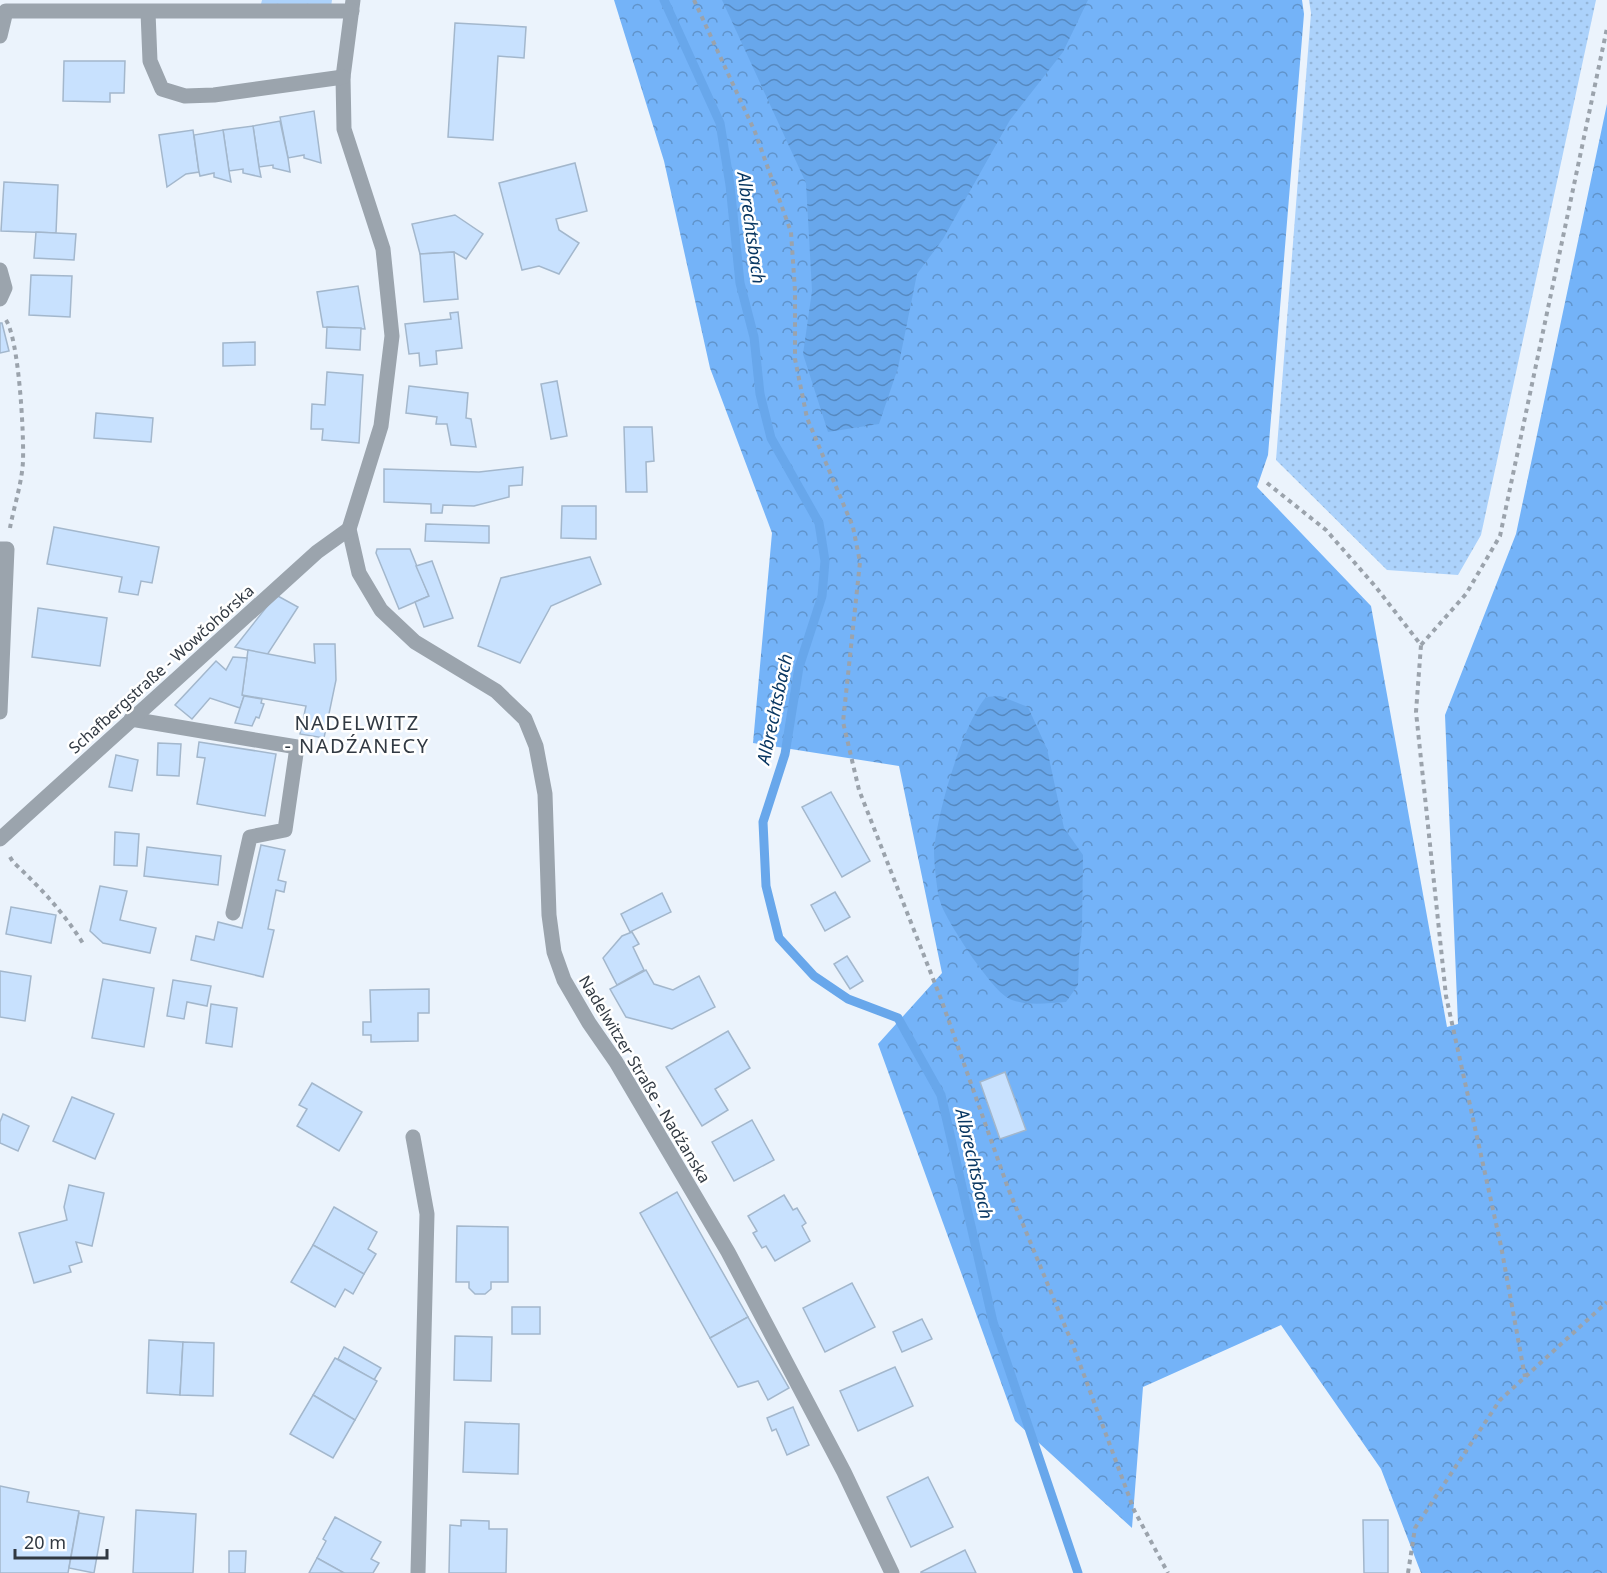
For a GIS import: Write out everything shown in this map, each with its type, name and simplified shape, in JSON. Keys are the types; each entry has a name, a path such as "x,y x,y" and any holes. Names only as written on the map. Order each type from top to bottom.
{"street":[{"path":"0,36 6,11 148,12 352,6 343,77 344,129 383,249 392,336 381,426 349,529"},
{"path":"148,12 150,61 162,89 185,96 214,95 343,77"},
{"path":"0,270 5,288 0,299"},
{"name":"Schafbergstraße - Wowčohórska","path":"0,839 317,552 349,529"},
{"name":"Nadelwitzer Straße - Nadźanska","path":"349,529 359,573 381,610 415,642 496,691 525,719 536,746 546,794 549,915 554,952 564,980 589,1023 616,1062 728,1252 844,1472 892,1573"},
{"path":"0,712 3,549"},
{"path":"131,719 297,747 285,830 250,837 233,913"},
{"path":"413,1137 427,1214 418,1573"}],"path":[{"path":"694,0 755,132 791,232 795,291 795,359 807,418 853,527 860,562 843,722 859,790 941,999 1008,1188 1074,1348 1134,1510 1168,1573"},
{"path":"1525,1377 1501,1246 1446,996 1416,712 1421,645 1466,594 1500,536 1607,28"},
{"path":"3,549 23,462 18,365 8,323 4,318"},
{"path":"1267,483 1326,530 1375,586 1421,645"},
{"path":"0,839 13,862 45,892 84,945"},
{"path":"1408,1573 1416,1528 1500,1400 1607,1302"}],"green space":[{"path":"262,0 332,0 331,7 261,4"},
{"path":"614,0 1302,0 1304,14 1268,455 1257,487 1371,606 1447,1027 1458,1024 1445,715 1516,534 1607,104 1607,1573 1421,1573 1381,1469 1281,1325 1143,1387 1132,1528 1015,1421 878,1044 942,973 899,766 753,743 772,533 710,368 664,161"},
{"path":"1309,0 1596,0 1481,535 1458,575 1387,570 1276,460 1311,13"}],"water":[{"path":"722,0 1088,0 1063,52 1010,120 943,239 917,274 898,368 879,424 828,432 803,354 812,291 806,183"},
{"path":"1000,696 1028,707 1047,749 1064,828 1083,855 1082,930 1078,985 1066,1002 1039,1004 1007,998 973,959 946,915 939,897 934,852 945,793 968,728 977,710 986,697"}],"building":[{"path":"455,23 526,27 524,58 498,56 493,140 448,137"},
{"path":"64,61 125,61 124,93 110,93 110,102 63,101"},
{"path":"314,111 321,163 304,158 304,155 288,158 280,117"},
{"path":"280,121 290,172 273,168 273,165 259,167 253,126"},
{"path":"253,126 261,177 243,173 243,169 229,171 223,130"},
{"path":"193,130 199,172 186,174 167,187 159,135"},
{"path":"223,130 231,182 214,177 214,173 200,176 199,172 194,135"},
{"path":"575,163 587,211 556,219 559,230 579,243 559,274 539,266 522,270 499,183"},
{"path":"4,182 58,185 56,233 1,231"},
{"path":"455,215 483,234 466,259 454,252 420,254 412,224"},
{"path":"36,232 76,234 74,260 34,258"},
{"path":"454,252 458,299 424,302 420,254"},
{"path":"31,275 72,276 70,317 29,315"},
{"path":"358,286 365,329 323,327 317,292"},
{"path":"458,312 462,348 436,351 437,364 420,366 419,353 409,354 405,324 451,319 450,313"},
{"path":"0,323 2,323 9,351 0,353"},
{"path":"327,327 361,328 360,350 326,348"},
{"path":"255,342 255,365 223,366 223,343"},
{"path":"327,372 363,375 359,443 322,440 323,429 311,429 312,404 325,405"},
{"path":"557,381 567,436 551,439 541,384"},
{"path":"409,386 468,393 466,418 471,419 476,447 451,445 447,424 436,424 437,417 406,413"},
{"path":"96,413 153,418 151,442 94,438"},
{"path":"624,427 652,427 654,461 646,462 647,492 626,492"},
{"path":"523,467 522,485 509,486 509,497 474,506 443,505 442,513 431,513 431,504 384,502 384,469 479,472"},
{"path":"562,506 596,506 596,539 561,538"},
{"path":"426,524 489,526 489,543 425,541"},
{"path":"54,527 159,547 152,583 141,581 138,595 119,592 122,577 47,564"},
{"path":"377,549 410,549 429,596 399,609 376,553"},
{"path":"590,557 601,584 551,606 520,663 478,646 501,578"},
{"path":"432,561 453,618 424,627 415,602 429,596 416,566"},
{"path":"276,595 298,607 267,655 235,647"},
{"path":"38,608 107,618 100,666 32,657"},
{"path":"314,644 335,644 336,680 324,738 300,734 306,706 242,695 248,650 315,663"},
{"path":"233,657 247,658 242,695 244,696 240,708 210,698 192,719 175,705 216,661 226,670"},
{"path":"244,696 262,699 261,703 264,704 259,718 256,717 252,726 235,723"},
{"path":"199,742 276,754 265,816 197,804 205,758 197,757"},
{"path":"158,743 181,744 179,776 157,775"},
{"path":"116,755 138,760 132,791 109,787"},
{"path":"831,792 870,861 842,877 802,807"},
{"path":"115,832 139,834 137,866 114,865"},
{"path":"261,845 285,850 278,880 286,882 284,892 276,890 268,929 274,930 263,977 191,960 196,936 214,940 218,922 242,928"},
{"path":"147,847 221,856 218,885 144,876"},
{"path":"100,886 127,891 120,920 156,928 150,953 103,943 90,931"},
{"path":"835,892 850,917 825,931 811,905"},
{"path":"662,893 671,912 630,932 621,914"},
{"path":"11,907 56,915 51,943 6,934"},
{"path":"632,932 639,944 633,947 644,970 617,985 603,958 622,936"},
{"path":"847,956 863,981 850,989 834,964"},
{"path":"646,970 654,984 673,990 699,976 715,1007 672,1029 626,1017 610,989"},
{"path":"0,971 31,976 25,1021 0,1017"},
{"path":"103,979 154,988 144,1047 92,1038"},
{"path":"173,980 211,986 207,1006 187,1002 184,1019 167,1016"},
{"path":"429,989 429,1013 418,1013 418,1041 371,1042 371,1035 363,1035 363,1022 371,1022 370,990"},
{"path":"211,1004 237,1008 232,1047 206,1043"},
{"path":"728,1031 750,1068 715,1089 728,1110 702,1126 666,1067"},
{"path":"1005,1072 1026,1130 1000,1139 980,1082"},
{"path":"312,1083 362,1112 339,1151 297,1126 307,1109 299,1105"},
{"path":"72,1097 114,1114 95,1159 53,1141"},
{"path":"3,1114 29,1126 18,1151 0,1143 0,1122"},
{"path":"752,1120 774,1160 734,1181 712,1142"},
{"path":"69,1185 104,1193 92,1246 76,1242 82,1262 69,1266 71,1272 34,1283 19,1233 67,1220 64,1207"},
{"path":"677,1192 748,1317 710,1338 640,1213"},
{"path":"784,1195 793,1210 797,1208 806,1223 802,1226 810,1241 775,1261 766,1246 762,1248 753,1233 757,1231 748,1216"},
{"path":"334,1207 377,1232 368,1249 376,1254 364,1274 313,1245"},
{"path":"457,1226 508,1227 508,1282 491,1282 491,1289 485,1294 475,1294 469,1288 469,1282 456,1282"},
{"path":"313,1245 364,1274 353,1294 345,1289 335,1307 291,1282"},
{"path":"852,1283 875,1327 825,1352 803,1308"},
{"path":"512,1307 540,1307 540,1334 512,1334"},
{"path":"748,1317 789,1388 768,1400 758,1381 738,1387 710,1338"},
{"path":"922,1319 932,1339 902,1352 893,1332"},
{"path":"455,1336 492,1337 491,1381 454,1380"},
{"path":"149,1340 183,1342 180,1395 147,1393"},
{"path":"183,1342 214,1343 213,1396 180,1395"},
{"path":"344,1347 381,1368 374,1380 338,1359"},
{"path":"335,1358 377,1381 355,1420 313,1395"},
{"path":"895,1367 913,1406 858,1431 840,1391"},
{"path":"313,1395 355,1420 333,1458 290,1434"},
{"path":"793,1407 809,1445 787,1455 776,1429 772,1431 767,1418"},
{"path":"465,1422 519,1424 518,1474 463,1472"},
{"path":"928,1477 953,1527 911,1547 887,1497"},
{"path":"0,1486 29,1492 27,1502 79,1511 68,1573 0,1573"},
{"path":"136,1510 196,1514 193,1573 133,1573"},
{"path":"79,1513 104,1517 94,1573 69,1568"},
{"path":"335,1517 381,1542 371,1559 379,1563 373,1573 344,1573 317,1558 326,1541 323,1539"},
{"path":"461,1520 489,1521 489,1529 507,1529 506,1573 449,1573 450,1525 461,1526"},
{"path":"1363,1520 1388,1520 1388,1573 1364,1573"},
{"path":"965,1550 976,1573 921,1573 921,1572"},
{"path":"229,1551 246,1551 245,1573 229,1573"},
{"path":"317,1558 344,1573 309,1573"}],"waterway":[{"name":"Albrechtsbach","path":"664,0 720,123 730,185 740,283 754,337 760,394 771,438 819,523 825,561 822,596 799,667 785,754 763,822 766,886 779,938 814,976 848,999 898,1018 941,1095 993,1322 1078,1573"}],"district":[{"name":"NADELWITZ - NADŹANECY","path":"357,734"}]}
